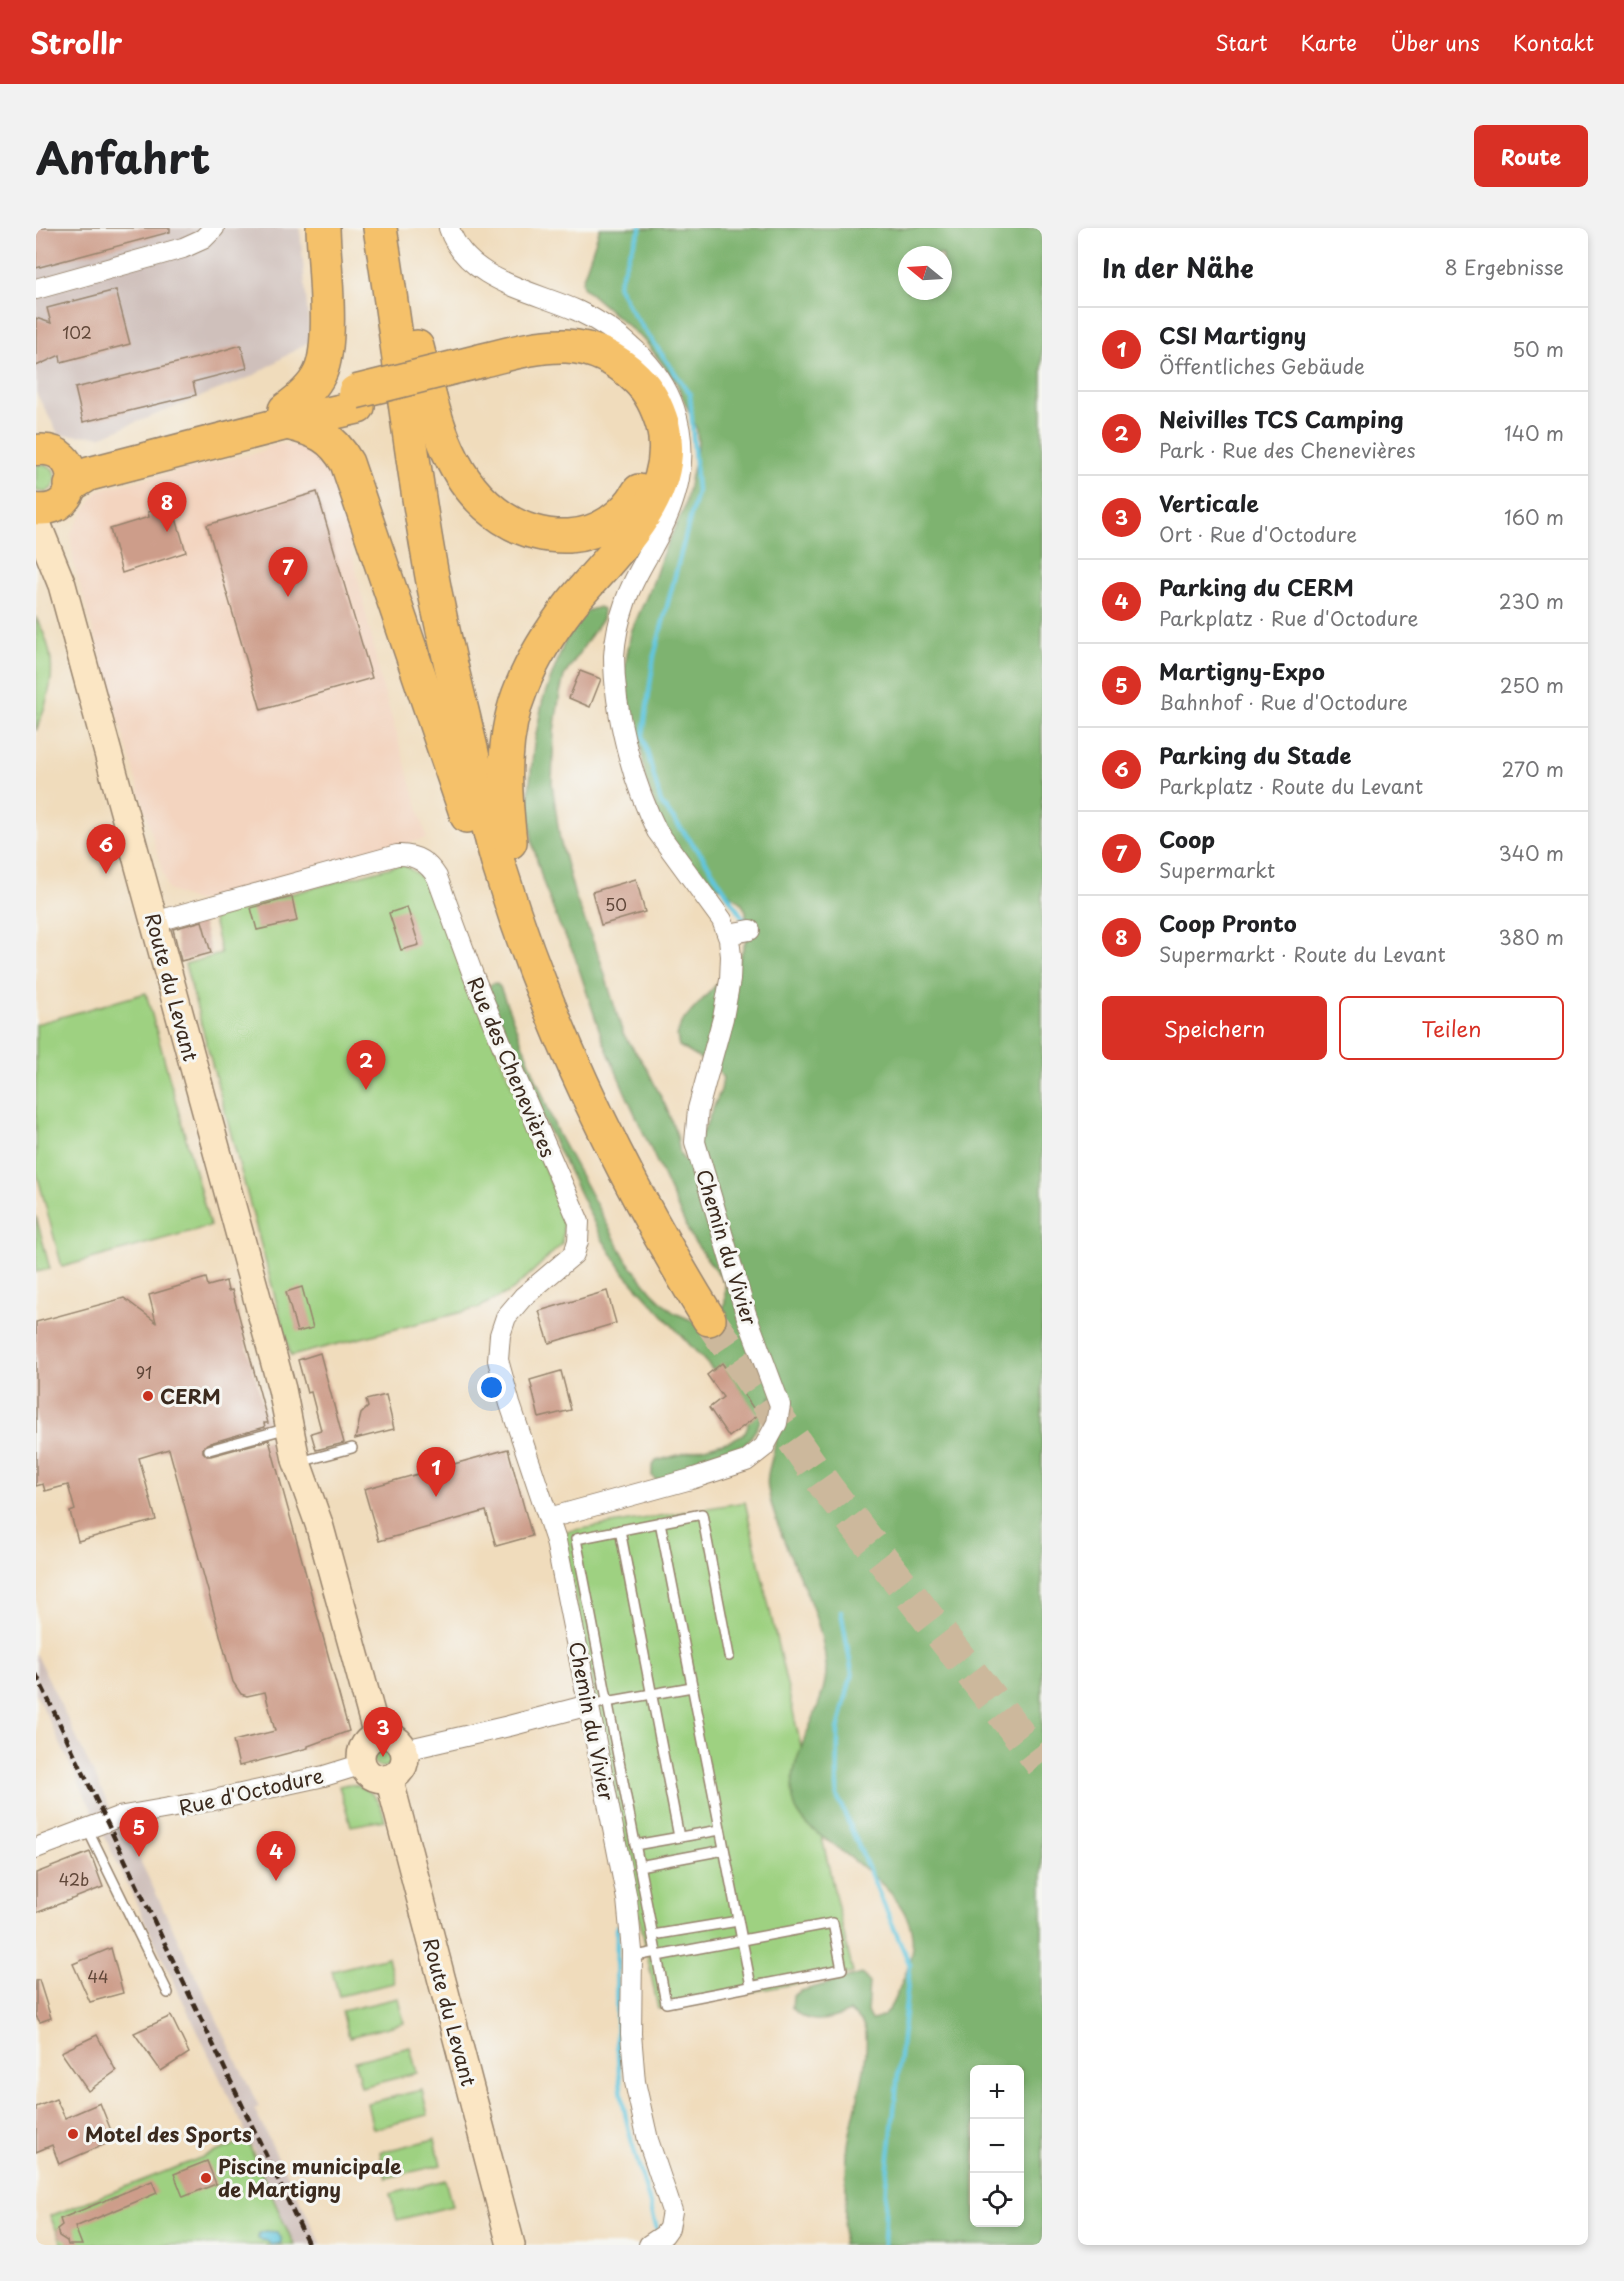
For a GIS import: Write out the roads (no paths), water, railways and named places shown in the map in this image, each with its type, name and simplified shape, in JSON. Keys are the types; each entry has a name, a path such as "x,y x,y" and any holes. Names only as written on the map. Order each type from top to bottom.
{"highway":[{"path":"286,416 314,382 325,356 327,336 322,228"},
{"path":"380,228 429,563 446,652 498,860 534,968"},
{"path":"399,228 468,739"},
{"path":"416,344 449,453 468,486 490,508 525,529 564,536 584,534 603,527 624,512 642,483 649,448 643,419 635,402 623,387 608,375 594,368 564,362 482,368"},
{"path":"50,471 89,474 286,416 482,368 549,345 565,345 594,351 620,365 640,381 657,410 665,442 661,479 645,512 541,646 523,684 510,723 504,781 506,804 510,843 534,968"},
{"path":"286,416 324,436 341,452 347,463 465,811 496,887 534,968 576,1071 620,1164 675,1265 709,1319"}],"street":[{"path":"36,289 183,248 203,239 214,228"},
{"name":"Chemin du Vivier","path":"449,228 462,252 485,272 506,283 580,312 624,341 654,370 674,406 681,440 681,473 664,524 624,604 616,640 615,678 628,749 650,816 657,831 722,920 728,934 731,968 728,997 698,1109 695,1142 746,1314 780,1405 777,1423 764,1447 746,1461 691,1479 549,1518 598,1704 627,1899 631,1956 631,2034 635,2082 648,2140 672,2211 669,2228 664,2235 649,2245"},
{"name":"Route du Levant","path":"50,471 62,585"},
{"name":"Route du Levant","path":"36,521 62,585 292,1426 296,1460 319,1524 377,1735"},
{"name":"Rue des Chenevières","path":"154,922 398,855 415,857 424,861 433,870 531,1116 579,1222 578,1241 574,1254 514,1306 503,1326 498,1347 501,1374 549,1518"},
{"path":"728,934 750,930"},
{"name":"Route du Levant","path":"292,1426 307,1460 319,1524"},
{"path":"405,1750 598,1704"},
{"path":"377,1735 394,1737 405,1750 402,1769 389,1778 374,1777 368,1773 363,1764 363,1748 370,1739 377,1735"},
{"name":"Rue d'Octodure","path":"36,1848 118,1817 209,1801 324,1776 363,1764"},
{"name":"Route du Levant","path":"389,1778 511,2245"}],"lane":[{"path":"209,1450 292,1426"},
{"path":"307,1460 352,1448"},
{"path":"631,1956 656,1954 742,1940 833,1923 842,1969 666,2003 656,1954 652,1935 635,1845 598,1704 576,1539 702,1514 729,1656"},
{"path":"660,1522 751,1986"},
{"path":"620,1530 679,1838"},
{"path":"598,1704 692,1687"},
{"path":"87,1828 168,1993"},
{"path":"635,1845 720,1830"},
{"path":"639,1866 724,1850"},
{"path":"652,1935 738,1921"}],"water":[{"path":"277,2232 281,2243 272,2245 258,2239 259,2233"}],"waterway":[{"path":"641,228 618,285 633,314 690,394 697,492 654,656 643,736 661,803 703,857 748,926"},
{"path":"841,1611 852,1673 838,1730 837,1796 910,1965 886,2184 884,2245"},
{"path":"617,1926 616,1990 619,2075 629,2131 658,2234"}],"tunnel":[{"path":"709,1319 827,1488 1042,1764"}],"railway":[{"path":"36,1674 309,2245"}],"place":[{"name":"Coop Pronto","path":"167,532"},
{"name":"Coop","path":"288,597"},
{"name":"Parking du Stade","path":"106,874"},
{"name":"Neivilles TCS Camping","path":"366,1090"},
{"name":"CERM","path":"148,1396"},
{"name":"CSI Martigny","path":"436,1497"},
{"name":"Verticale","path":"383,1757"},
{"name":"Martigny-Expo","path":"139,1857"},
{"name":"Parking du CERM","path":"276,1881"},
{"name":"Motel des Sports","path":"73,2134"},
{"name":"Piscine municipale de Martigny","path":"206,2178"}]}
